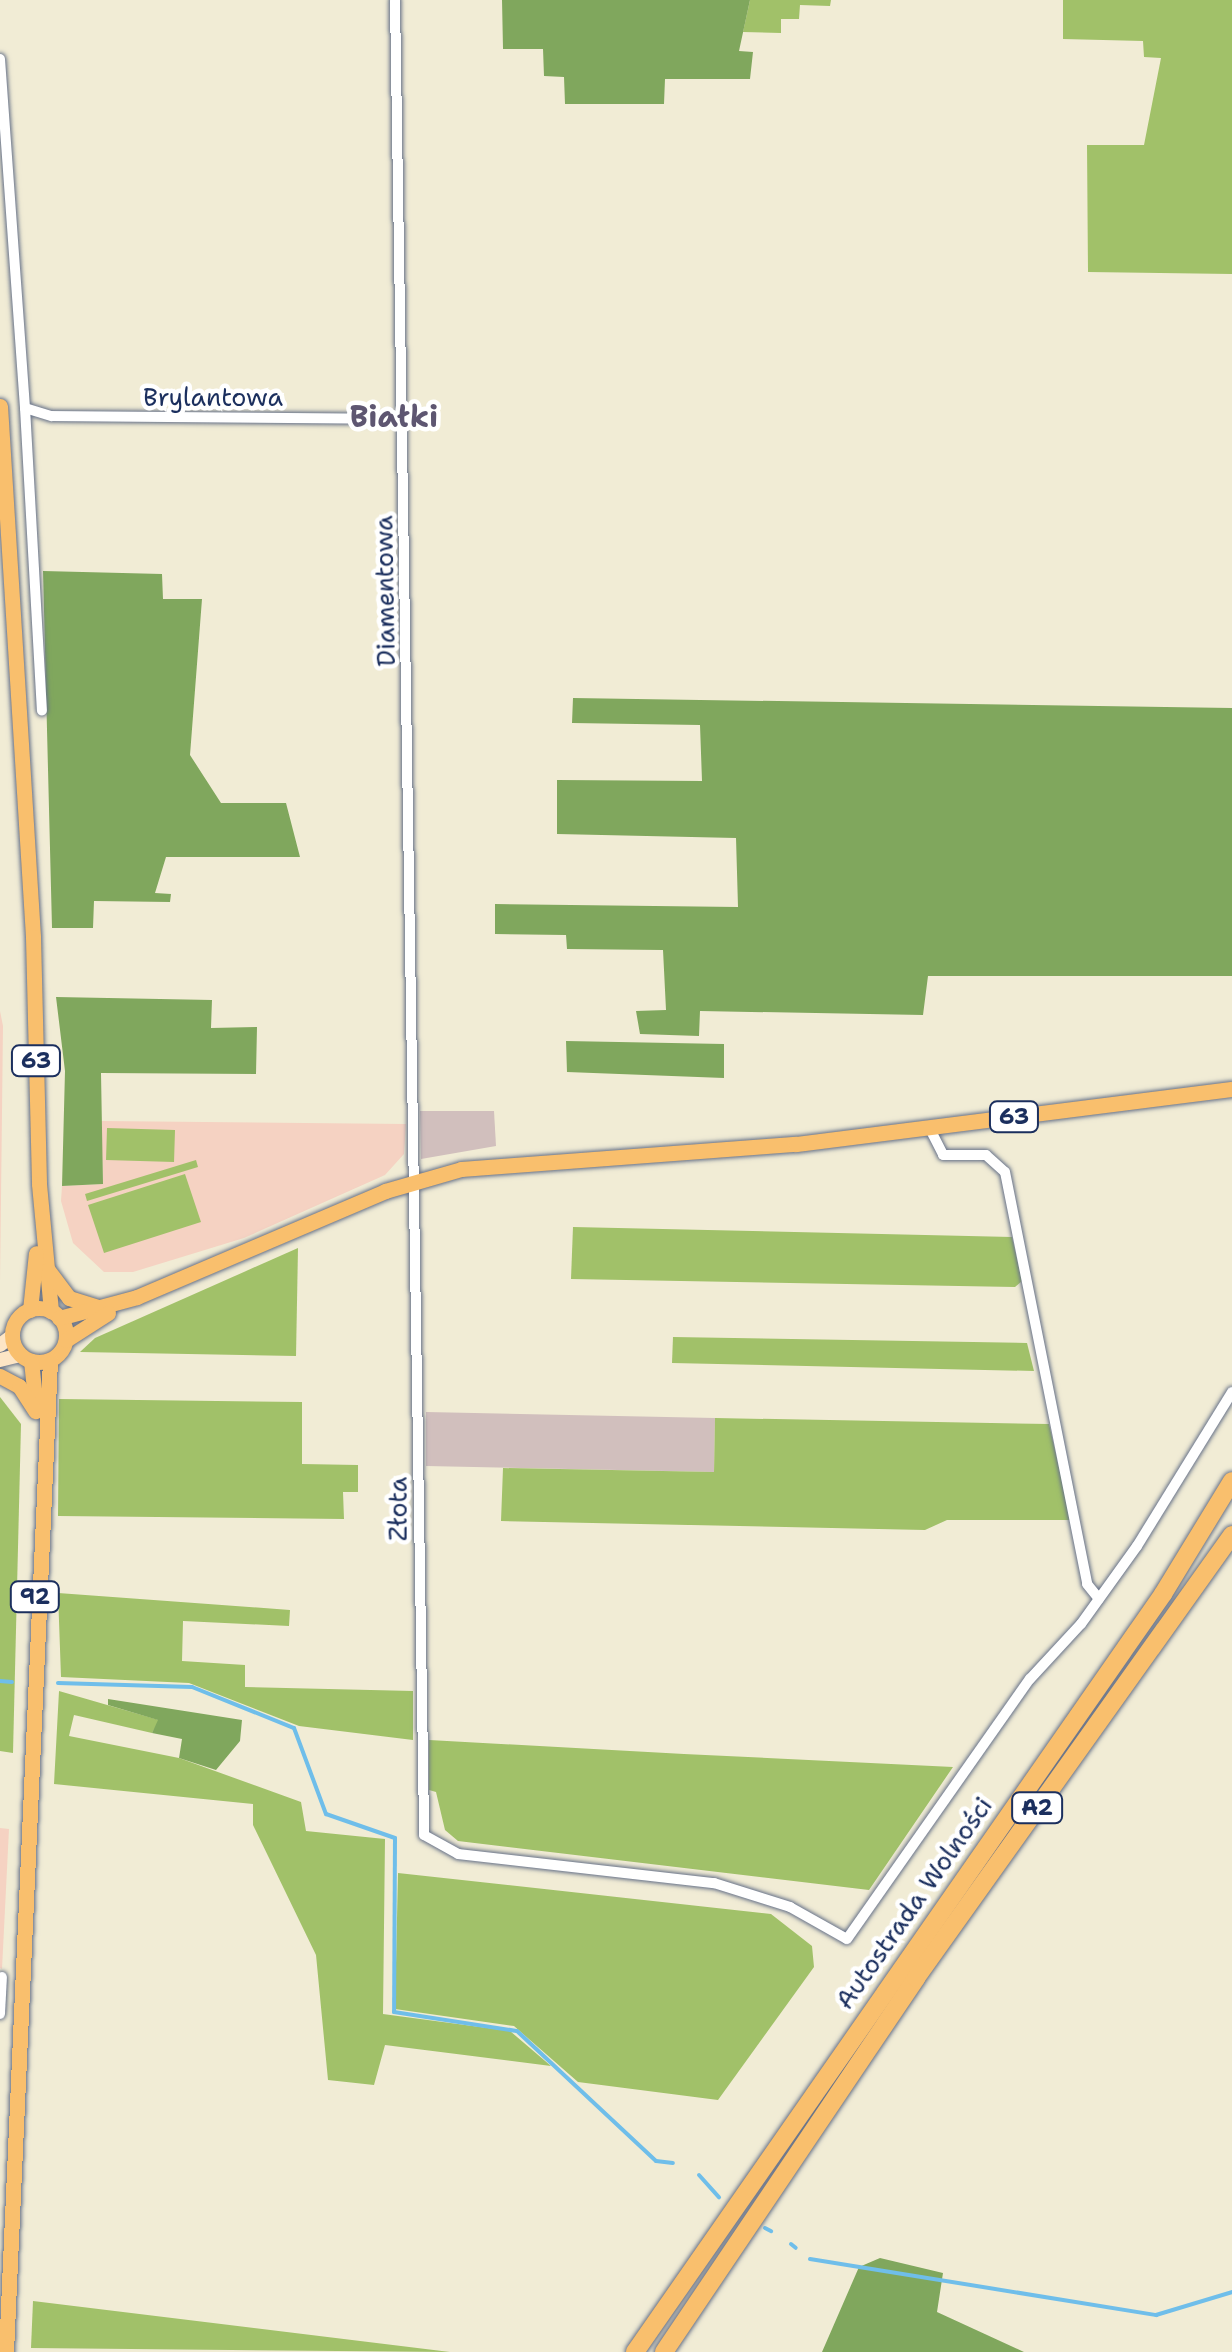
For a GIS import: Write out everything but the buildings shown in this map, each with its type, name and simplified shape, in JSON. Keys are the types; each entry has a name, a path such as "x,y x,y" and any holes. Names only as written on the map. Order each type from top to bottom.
{"highway":[{"name":"Autostrada Wolności","path":"635,2352 1163,1594 1232,1481"},
{"name":"Autostrada Wolności","path":"664,2352 916,1978 1232,1535"}],"main road":[{"name":"63","path":"0,406 32,936 39,1184 46,1267 55,1314 66,1340"},
{"name":"63","path":"39,1184 30,1310 55,1314 102,1308 137,1298 414,1182 517,1161 930,1128 1232,1088"},
{"path":"46,1267 69,1298 102,1308"},
{"name":"63","path":"50,1360 66,1340 137,1298"},
{"path":"26,1358 6,1340 18,1318 30,1310"},
{"name":"92","path":"26,1358 36,1413 38,1674"},
{"path":"0,1360 50,1360"},
{"name":"92","path":"6,2352 50,1360"},
{"path":"0,1376 20,1386 36,1413"}],"street":[{"name":"Diamentowa","path":"395,0 414,1182"},
{"path":"0,58 42,711"},
{"name":"Brylantowa","path":"24,408 52,416 403,419"},
{"path":"930,1128 943,1155 986,1155 1005,1172 1087,1584 1099,1599 1232,1392"},
{"name":"Złota","path":"414,1182 424,1836 458,1854 714,1883 790,1907 846,1940 1030,1679 1099,1599"},
{"path":"0,2014 2,1978"}],"shaded area":[{"path":"0,1011 3,1026 0,1283"},
{"path":"420,1111 494,1111 496,1146 421,1159"},
{"path":"101,1121 406,1124 404,1154 385,1175 244,1238 133,1272 104,1272 73,1243 61,1201 62,1186 103,1184"},
{"path":"426,1412 715,1418 714,1472 426,1466"},
{"path":"0,1828 9,1829 2,1969 0,1968"}],"green space":[{"path":"502,0 750,0 739,51 753,52 750,79 665,79 664,104 565,104 564,77 544,76 543,49 503,49"},
{"path":"750,0 831,0 830,6 800,5 799,19 781,19 781,33 743,32"},
{"path":"1063,0 1232,0 1232,274 1088,272 1087,145 1144,145 1161,58 1144,57 1143,41 1063,39"},
{"path":"43,571 162,574 163,599 202,599 190,755 221,803 286,803 300,857 166,857 155,893 171,894 170,902 94,901 93,928 52,928"},
{"path":"573,698 1232,708 1232,976 928,976 923,1015 700,1011 699,1036 640,1034 636,1011 666,1010 663,950 567,949 566,935 495,934 495,904 738,907 736,838 557,834 557,780 702,781 700,725 572,723"},
{"path":"56,997 212,1000 211,1028 257,1027 256,1074 101,1073 103,1184 62,1186 65,1071"},
{"path":"566,1041 724,1044 724,1078 567,1072"},
{"path":"107,1128 175,1130 174,1162 106,1160"},
{"path":"196,1160 198,1167 87,1201 85,1194"},
{"path":"185,1174 201,1222 104,1253 88,1205"},
{"path":"573,1227 1012,1237 1022,1281 1015,1287 571,1279"},
{"path":"298,1248 296,1356 80,1352 95,1338"},
{"path":"673,1337 1027,1343 1034,1371 672,1363"},
{"path":"0,1397 21,1424 13,1753 0,1751"},
{"path":"59,1399 302,1402 302,1464 358,1465 358,1492 343,1492 344,1519 58,1516"},
{"path":"715,1418 1049,1424 1071,1520 947,1520 925,1530 501,1521 503,1468 714,1472"},
{"path":"58,1593 290,1610 289,1626 183,1621 182,1661 245,1665 245,1687 413,1691 413,1740 299,1726 189,1683 61,1677"},
{"path":"59,1691 159,1720 152,1733 74,1715 69,1736 179,1758 301,1802 306,1831 385,1839 383,2014 510,2031 551,2066 385,2045 374,2085 328,2080 316,1955 253,1825 253,1804 54,1784"},
{"path":"108,1699 242,1720 240,1741 216,1770 179,1758 182,1739 152,1733 158,1720 108,1705"},
{"path":"429,1740 953,1767 869,1890 458,1841 445,1830 436,1792 429,1790"},
{"path":"398,1873 771,1914 812,1946 814,1967 718,2100 578,2082 514,2026 395,2009"},
{"path":"880,2258 943,2273 937,2312 1024,2352 822,2352 859,2267"},
{"path":"33,2301 450,2352 31,2348"}],"waterway":[{"path":"0,1681 12,1682"},
{"path":"58,1683 192,1687 294,1728 326,1814 395,1838 394,2012 517,2031 656,2161 673,2163"},
{"path":"699,2175 719,2197"},
{"path":"765,2228 771,2231"},
{"path":"791,2244 796,2248"},
{"path":"810,2259 1156,2315 1232,2292"}],"district":[{"name":"Białki","path":"394,417"}]}
